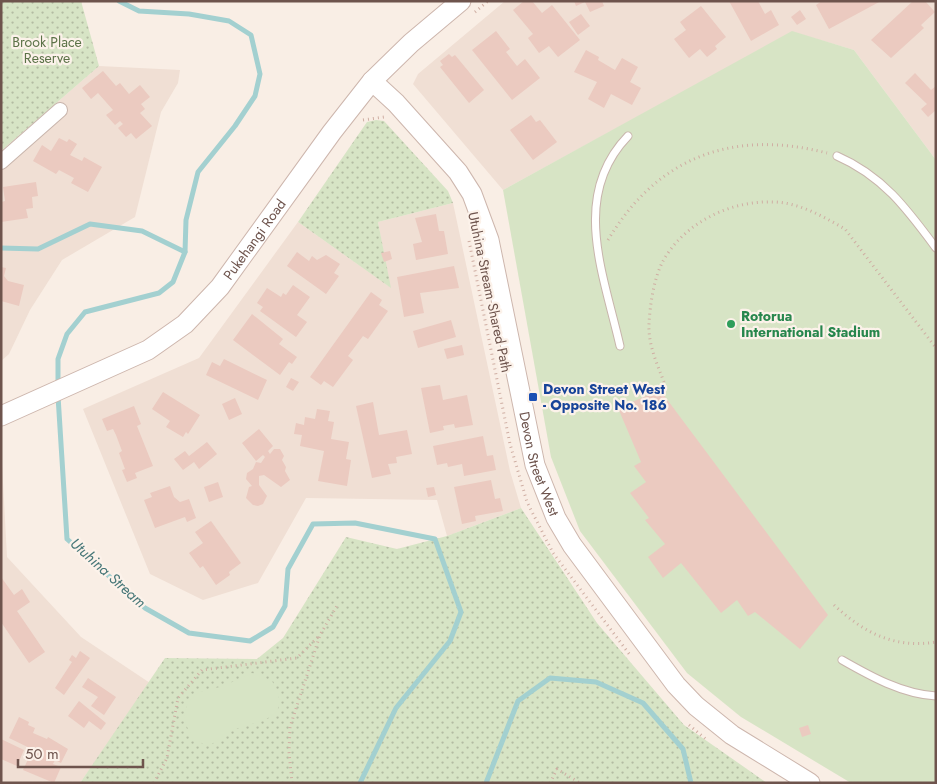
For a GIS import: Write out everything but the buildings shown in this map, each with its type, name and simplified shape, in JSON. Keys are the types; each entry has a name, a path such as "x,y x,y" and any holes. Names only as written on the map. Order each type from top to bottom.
{"main road":[{"name":"Pukehangi Road","path":"1,416 155,346 185,324 220,287 332,132 372,81 404,49 462,1"},
{"name":"Devon Street West","path":"372,81 396,103 458,172 472,194 489,240 535,465 556,518 572,545 676,685 696,706 732,735 810,783"}],"street":[{"path":"1,162 60,110"}],"lane":[{"path":"620,346 598,258 596,236 598,187 610,157 628,136"},
{"path":"837,156 869,173 896,195 936,248"},
{"path":"842,660 870,676 891,685 926,696 936,696"}],"path":[{"path":"357,125 362,121 379,116 389,121"},
{"path":"598,258 619,222 638,197 677,168 702,155 748,144 772,143 837,156"},
{"path":"664,382 654,358 649,325 655,286 663,261 680,240 704,219 730,207 754,203 776,202 797,206 845,229 936,348"},
{"name":"Utuhina Stream Shared Path","path":"467,231 510,444 527,502 553,553 632,657"},
{"path":"292,783 289,752 290,727 320,635 338,604"},
{"path":"834,605 854,624 887,640 936,642"},
{"path":"154,783 167,758 178,698 202,670 297,658 320,635"},
{"path":"684,720 714,745"},
{"path":"550,783 557,769 580,783"}],"shaded area":[{"path":"505,1 936,1 936,160 854,50 793,32 503,190 413,84 418,74"},
{"path":"99,66 180,70 178,83 161,112 135,217 62,260 30,310 9,354 1,361 1,151"},
{"path":"453,203 510,471 521,508 447,536 437,500 306,498 258,583 203,600 150,574 83,409 199,358 298,222 390,287 378,222"},
{"path":"1,445 7,557 81,637 150,683 80,783 1,783"}],"green space":[{"name":"Brook Place Reserve","path":"1,1 81,1 99,66 1,151"},
{"name":"Rotorua International Stadium","path":"792,31 854,50 936,160 936,783 851,783 741,717 687,673 580,531 551,457 503,190"},
{"path":"384,121 448,191 453,203 378,222 391,288 298,222 367,122"},
{"path":"521,508 597,623 684,725 767,783 80,783 165,658 257,659 283,638 346,537 397,549 447,536"},
{"path":"252,673 272,681 278,694 279,704 277,711 263,720 229,731 211,745 207,746 199,742 188,730 185,723 186,708 190,700 200,692 223,686"}],"waterway":[{"name":"Utuhina Stream","path":"58,385 58,359 67,334 85,312 159,293 173,282 185,252 186,220 198,172 235,126 255,96 260,74 251,35 229,21 189,14 139,11 119,1"},
{"path":"1,248 38,249 90,224 142,231 185,252"},
{"name":"Utuhina Stream","path":"58,396 67,539 145,608 189,633 250,641 273,627 285,606 288,569 313,524 355,523 435,539 461,612 450,641 396,708 360,783"},
{"name":"Utuhina Stream","path":"486,783 518,701 550,678 596,682 643,703 683,749 691,783"}],"place":[{"name":"Rotorua International Stadium","path":"731,324"},
{"name":"Devon Street West - Opposite No. 186","path":"533,397"}]}
